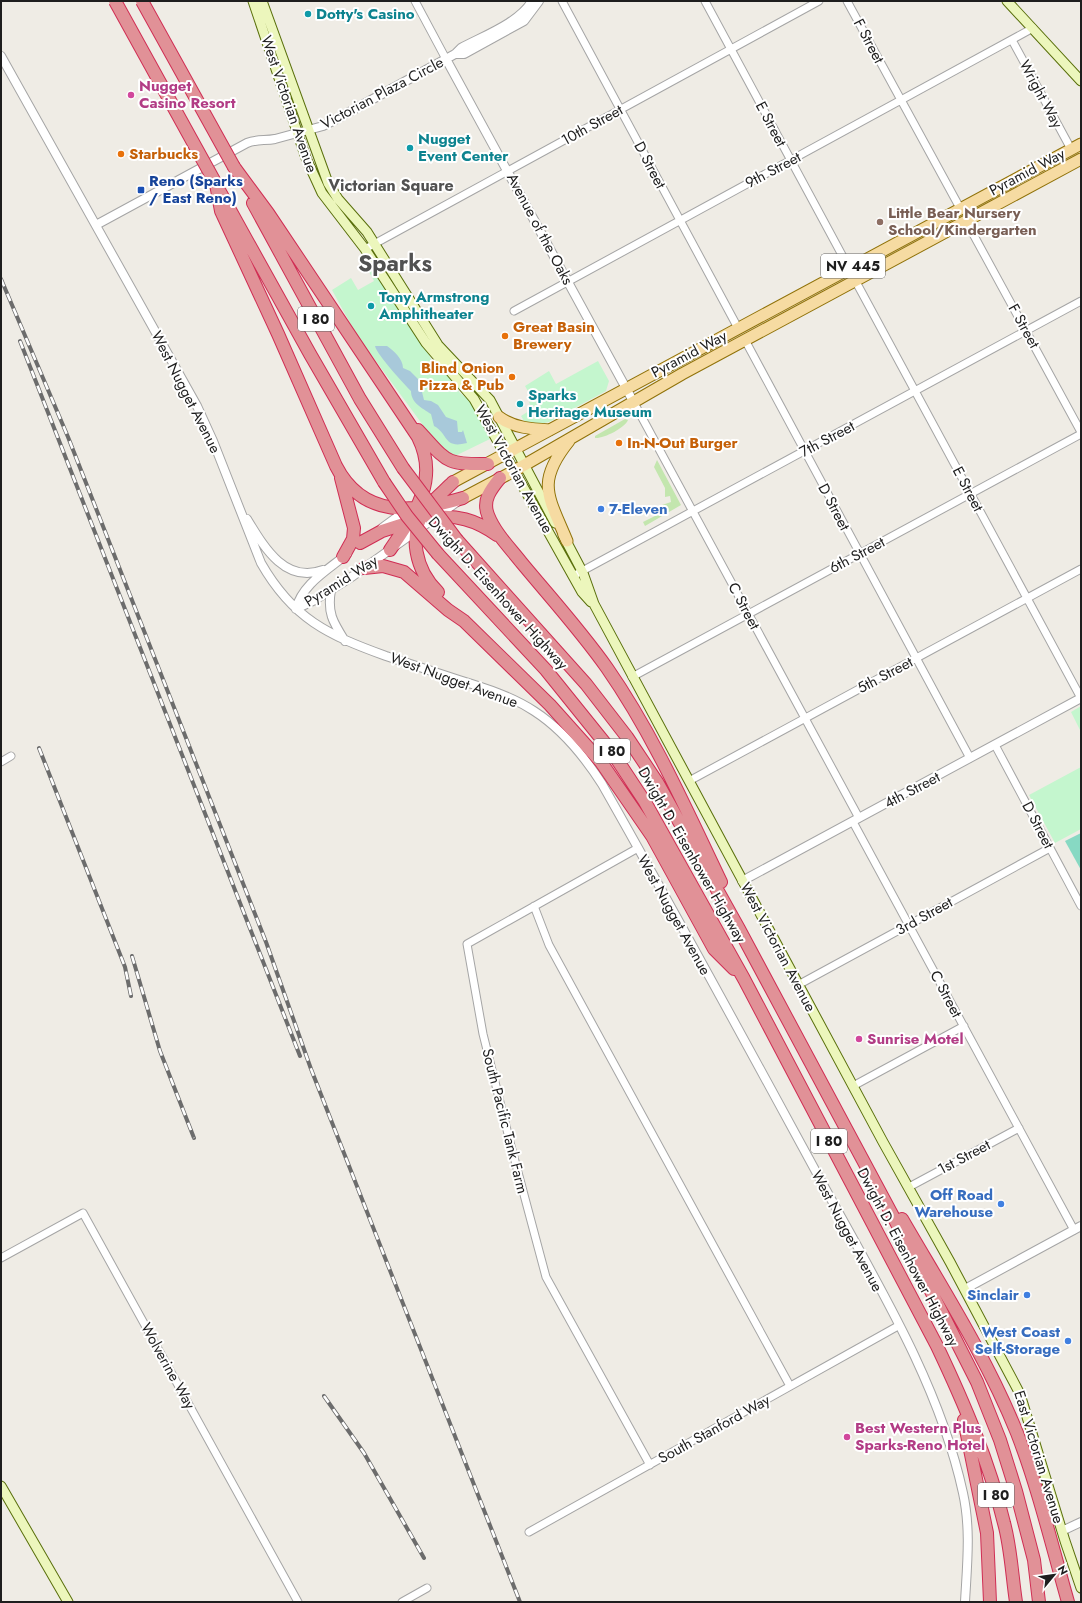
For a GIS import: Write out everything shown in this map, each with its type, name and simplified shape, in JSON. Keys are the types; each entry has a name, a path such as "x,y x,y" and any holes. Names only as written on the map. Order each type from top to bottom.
{"highway":[{"name":"Dwight D. Eisenhower Highway","path":"116,1 310,354 384,482 407,516 438,554 546,670 612,752 645,802 744,979 937,1346 960,1393 985,1459 1005,1525 1016,1602"},
{"name":"Dwight D. Eisenhower Highway","path":"142,1 364,406 403,468 457,540 586,684 627,737 657,782 739,929 855,1146 977,1382 1008,1464 1027,1529 1039,1602"},
{"path":"234,167 268,213 421,443 426,461 426,482 417,514 417,552 424,574 464,621 561,715 601,762 652,836 714,949 744,979"},
{"path":"216,184 221,211 340,475 354,528 353,539 343,557"},
{"path":"401,411 437,451 449,461 465,464 488,464"},
{"path":"340,475 353,491 365,499 417,514 437,517 457,517 475,522 503,539"},
{"path":"500,478 490,491 486,506 489,519 503,539 583,636 607,668 638,716 663,763 723,887 739,929"},
{"path":"390,550 417,514 453,482"},
{"path":"360,543 382,530 417,514 463,498"},
{"path":"364,568 383,566 404,572 448,610 464,621"},
{"path":"855,1146 882,1183 1000,1394 1023,1451 1068,1602"},
{"path":"960,1393 987,1533 990,1602"}],"main road":[{"name":"West Victorian Avenue","path":"252,1 272,55 297,133 312,174 322,193 365,249 426,343 474,399 514,471 577,573"},
{"name":"West Victorian Avenue","path":"262,1 328,183 374,244 433,338 455,364 484,393 499,417 550,515 567,541 582,592 594,604 798,985 965,1288"},
{"path":"1007,1 1081,81"},
{"name":"Pyramid Way","path":"463,498 514,471 575,434 630,395 738,328 1076,146"},
{"name":"Pyramid Way","path":"453,482 551,430 630,395 745,340 966,220 1080,162"},
{"path":"499,417 518,426 551,430"},
{"path":"567,541 550,502 548,484 554,461 575,434"},
{"name":"East Victorian Avenue","path":"965,1288 1020,1394 1081,1588"},
{"path":"1,1486 68,1602"}],"street":[{"name":"Avenue of the Oaks","path":"415,1 630,395"},
{"name":"Victorian Plaza Circle","path":"96,225 247,143 257,139 268,141 309,130 331,122 446,60 461,48 521,15 532,1"},
{"name":"Victorian Plaza Circle","path":"455,54 464,54 524,21 539,1"},
{"name":"D Street","path":"562,1 738,328"},
{"name":"E Street","path":"705,1 849,268"},
{"name":"10th Street","path":"365,249 819,1"},
{"name":"F Street","path":"847,1 960,208"},
{"name":"9th Street","path":"514,311 1032,28"},
{"name":"Wright Way","path":"1012,40 1076,146"},
{"name":"West Nugget Avenue","path":"1,56 197,406 213,441 261,563 271,581 296,609 318,626 345,642 500,694 524,705 547,719 568,739 594,772 638,848 918,1365 938,1411 959,1478 965,1506 968,1534 965,1602"},
{"name":"F Street","path":"966,220 1081,433"},
{"name":"E Street","path":"855,280 1081,698"},
{"name":"7th Street","path":"577,573 1081,301"},
{"name":"D Street","path":"745,340 970,758"},
{"name":"C Street","path":"630,395 805,718 908,924 1019,1128 1077,1228"},
{"name":"6th Street","path":"632,676 971,494 1081,433"},
{"name":"Pyramid Way","path":"437,517 463,498"},
{"path":"237,503 260,540 279,562 300,574 314,574 327,569"},
{"name":"Pyramid Way","path":"296,609 298,599 302,594 327,569 360,543"},
{"name":"Pyramid Way","path":"296,609 331,590 390,550"},
{"name":"5th Street","path":"689,781 1081,568"},
{"path":"331,590 329,607 330,615 345,642"},
{"name":"4th Street","path":"742,881 1081,698"},
{"name":"D Street","path":"995,745 1081,906"},
{"path":"1,762 11,756"},
{"name":"South Pacific Tank Farm","path":"638,848 467,944 483,1034 546,1276 650,1465"},
{"name":"3rd Street","path":"798,985 1050,848"},
{"path":"534,906 552,951 790,1386"},
{"path":"853,1086 964,1026"},
{"name":"1st Street","path":"909,1187 1019,1128"},
{"name":"Wolverine Way","path":"1,1258 83,1213 298,1602"},
{"path":"965,1288 1077,1228"},
{"name":"South Stanford Way","path":"529,1532 898,1326"},
{"path":"1062,1531 1081,1522"},
{"path":"402,1602 427,1588"}],"green space":[{"path":"367,260 427,349 431,359 451,379 459,392 472,401 490,439 455,456 451,456 439,447 356,334 332,290 351,278 358,290 374,281 363,261"},
{"path":"598,361 609,381 606,391 549,422 534,425 526,424 521,416 532,409 529,402 533,400 525,386 549,371 556,384"},
{"path":"625,419 628,420 623,426 603,437 595,438 595,436"},
{"path":"657,460 681,505 645,526 643,522 661,513 659,506 671,502 670,496 665,497 665,488 654,467"},
{"path":"1081,706 1081,732 1071,712"},
{"path":"1081,767 1081,829 1055,843 1029,795"},
{"path":"1081,833 1081,870 1065,841"}],"water":[{"path":"375,346 387,346 400,358 403,368 410,371 419,380 424,400 431,401 438,405 446,417 457,421 458,432 462,432 463,430 467,443 454,444 447,440 439,429 434,426 431,414 415,402 411,395 411,391 385,362"}],"railway":[{"path":"1,279 68,437 266,942 311,1069 520,1602"},
{"path":"20,341 300,1056"},
{"path":"39,748 125,967 131,996"},
{"path":"132,956 160,1051 194,1138"},
{"path":"324,1396 364,1453 424,1558"}],"place":[{"name":"Dotty's Casino","path":"308,14"},
{"name":"Nugget Casino Resort","path":"131,95"},
{"name":"Nugget Event Center","path":"410,148"},
{"name":"Starbucks","path":"121,154"},
{"name":"Reno (Sparks / East Reno)","path":"141,190"},
{"name":"Little Bear Nursery School/Kindergarten","path":"880,222"},
{"name":"Tony Armstrong Amphitheater","path":"371,306"},
{"name":"Great Basin Brewery","path":"505,336"},
{"name":"Blind Onion Pizza & Pub","path":"512,377"},
{"name":"Sparks Heritage Museum","path":"520,404"},
{"name":"In-N-Out Burger","path":"619,443"},
{"name":"7-Eleven","path":"601,509"},
{"name":"Sunrise Motel","path":"859,1039"},
{"name":"Off Road Warehouse","path":"1001,1204"},
{"name":"Sinclair","path":"1027,1295"},
{"name":"West Coast Self-Storage","path":"1068,1341"},
{"name":"Best Western Plus Sparks-Reno Hotel","path":"847,1437"}],"district":[{"name":"Victorian Square","path":"391,185"},
{"name":"Sparks","path":"395,263"}]}
